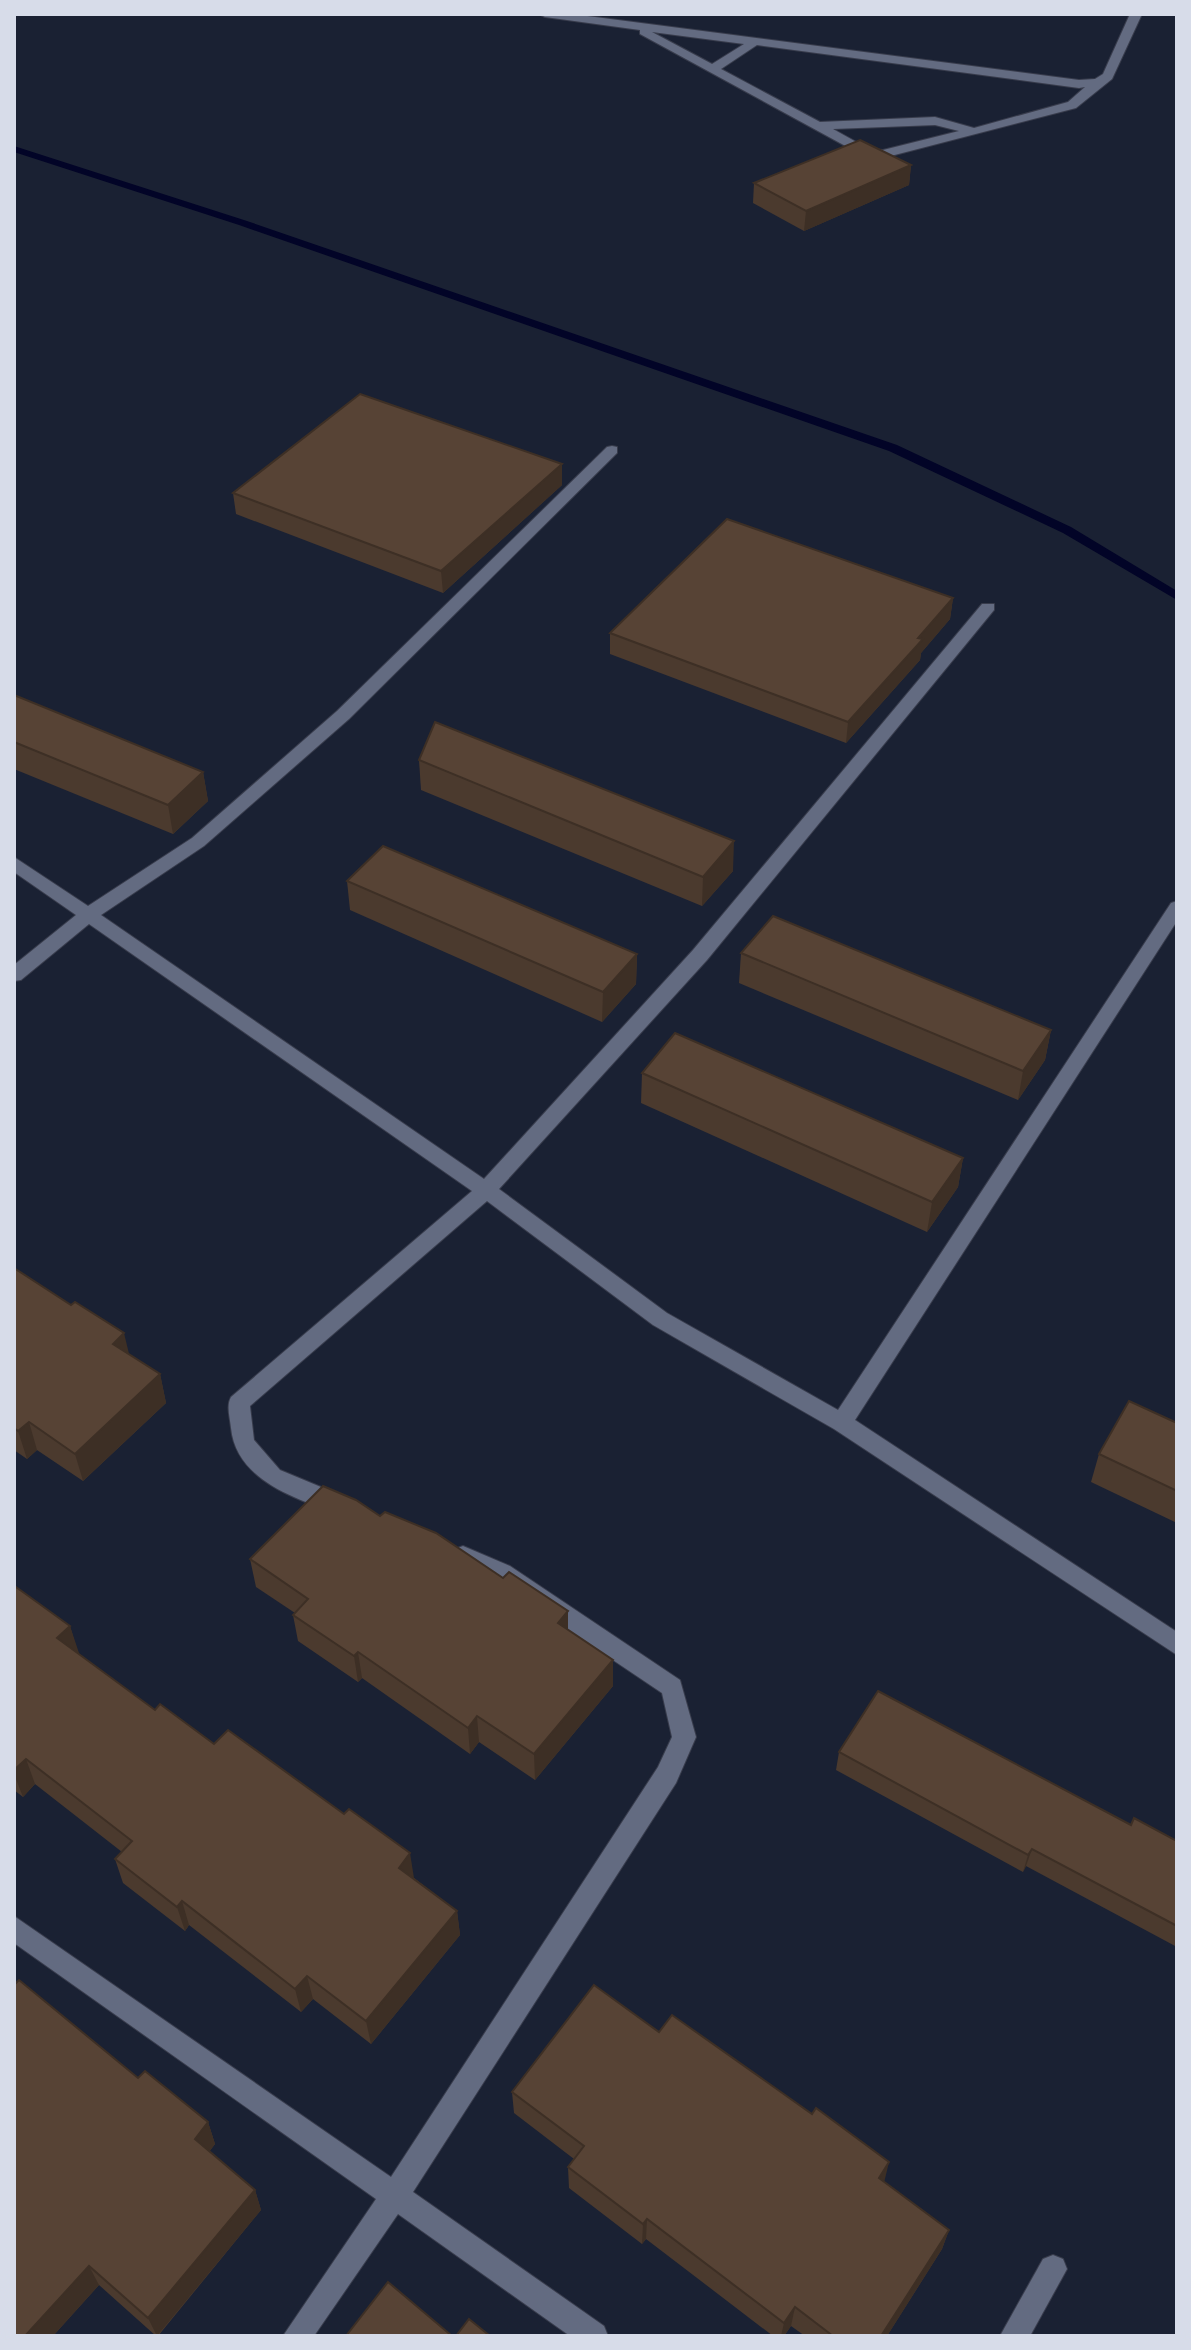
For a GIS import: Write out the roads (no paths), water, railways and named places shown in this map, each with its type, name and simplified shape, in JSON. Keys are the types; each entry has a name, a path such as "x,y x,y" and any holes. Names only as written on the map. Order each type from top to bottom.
{"street":[{"path":"545,14 1058,82 1098,82"},
{"path":"633,26 866,152 883,154 1072,105 1108,76 1136,14"},
{"path":"713,69 754,42"},
{"path":"818,126 935,121 976,132"},
{"path":"14,975 86,916 198,842 343,715 612,450"},
{"path":"358,1513 272,1477 243,1443 239,1403 486,1190 700,955 988,607"},
{"path":"14,863 86,916 486,1190 660,1319 842,1423 1177,1645"},
{"path":"842,1423 1177,907"},
{"path":"297,2336 394,2196 667,1775 684,1737 672,1687 502,1573 445,1549"},
{"path":"14,1928 594,2336"},
{"path":"1014,2336 1053,2269"}],"waterway":[{"path":"14,149 243,223 893,448 1067,530 1177,596"}]}
